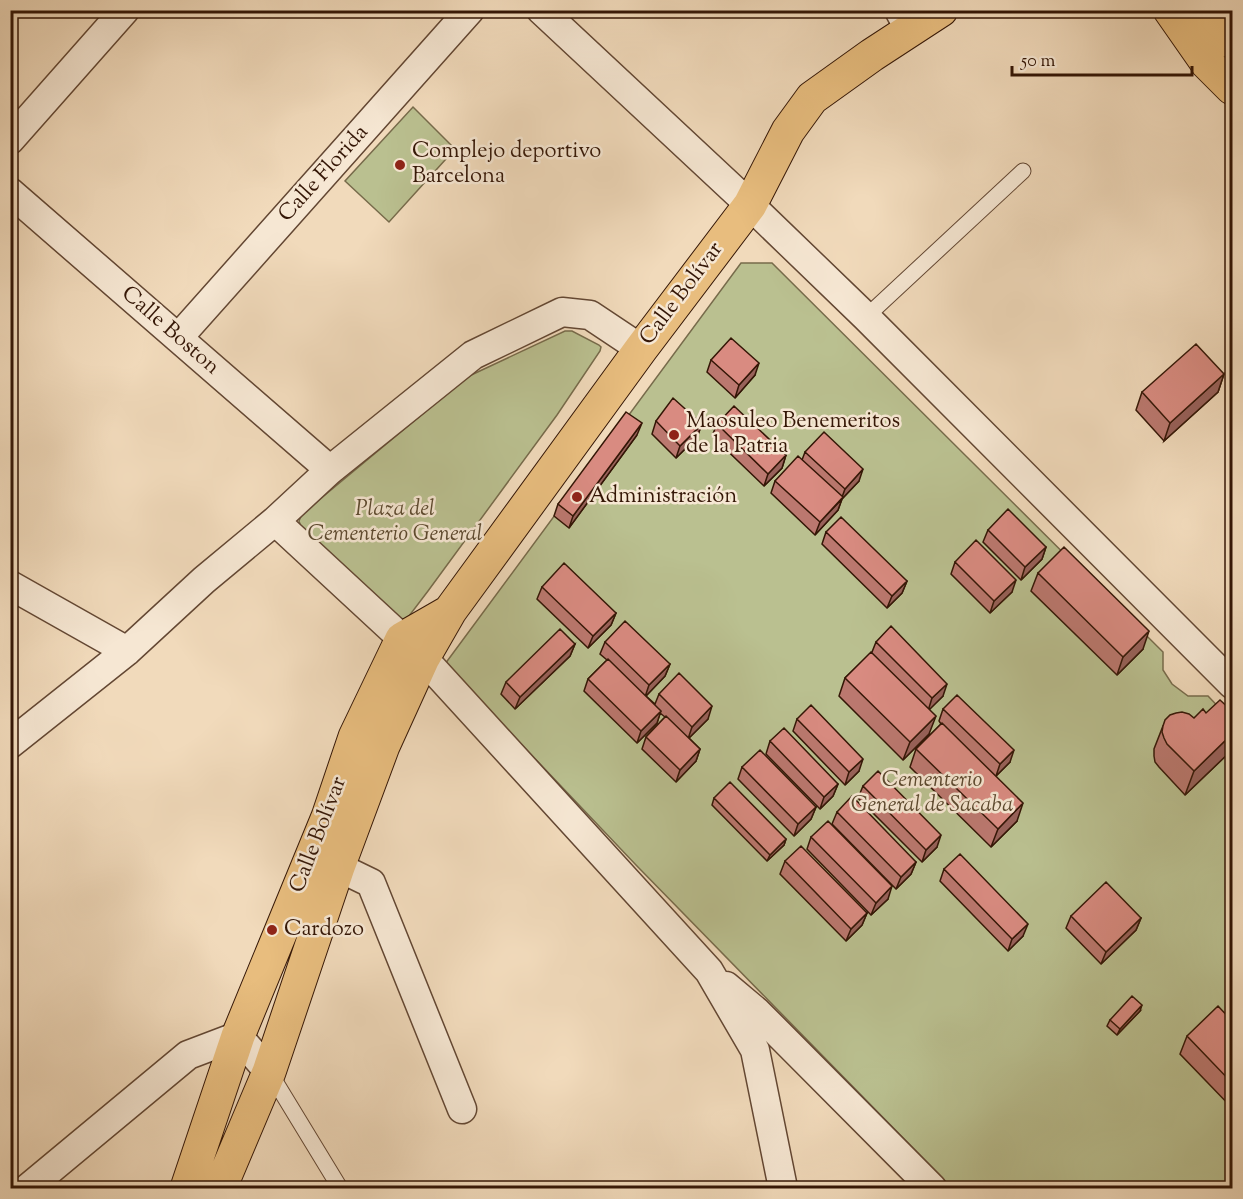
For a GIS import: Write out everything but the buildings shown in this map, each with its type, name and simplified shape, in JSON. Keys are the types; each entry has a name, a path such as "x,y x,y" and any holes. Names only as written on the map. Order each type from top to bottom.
{"main road":[{"name":"Calle Bolívar","path":"187,1188 238,1036 328,817 355,737 412,649 450,611 641,349 750,205 788,131 812,98 904,21 941,10"},
{"path":"1170,10 1207,63 1233,88"},
{"path":"1207,10 1233,42"},
{"name":"Calle Bolívar","path":"220,1188 269,1072 338,867 383,746 412,649"}],"street":[{"path":"10,140 125,10"},
{"name":"Calle Florida","path":"178,338 470,10"},
{"path":"541,10 866,317 1233,684"},
{"name":"Calle Boston","path":"10,192 330,470"},
{"path":"10,744 127,651 330,470 473,355 562,312 590,315 641,349"},
{"path":"275,521 412,649 709,971 757,1012 932,1188"},
{"path":"10,585 127,651"},
{"path":"338,867 371,883 462,1109"},
{"path":"709,971 755,1050 783,1188"},
{"path":"28,1188 188,1055 238,1036 269,1072"}],"lane":[{"path":"866,317 1023,171"},
{"path":"269,1072 340,1188"}],"green space":[{"name":"Complejo deportivo Barcelona","path":"413,107 455,149 389,222 345,181"},
{"name":"Cementerio General de Sacaba","path":"741,263 772,263 1163,652 1163,670 1172,684 1188,696 1208,696 1232,721 1232,1188 952,1188 636,865 445,664"},
{"name":"Plaza del Cementerio General","path":"565,331 572,331 599,345 600,351 557,415 428,591 406,620 401,619 301,527 299,521 302,514 467,377"}],"place":[{"name":"Complejo deportivo Barcelona","path":"400,165"},
{"name":"Maosuleo Benemeritos de la Patria","path":"674,435"},
{"name":"Administración","path":"577,497"},
{"name":"Cardozo","path":"272,930"}]}
